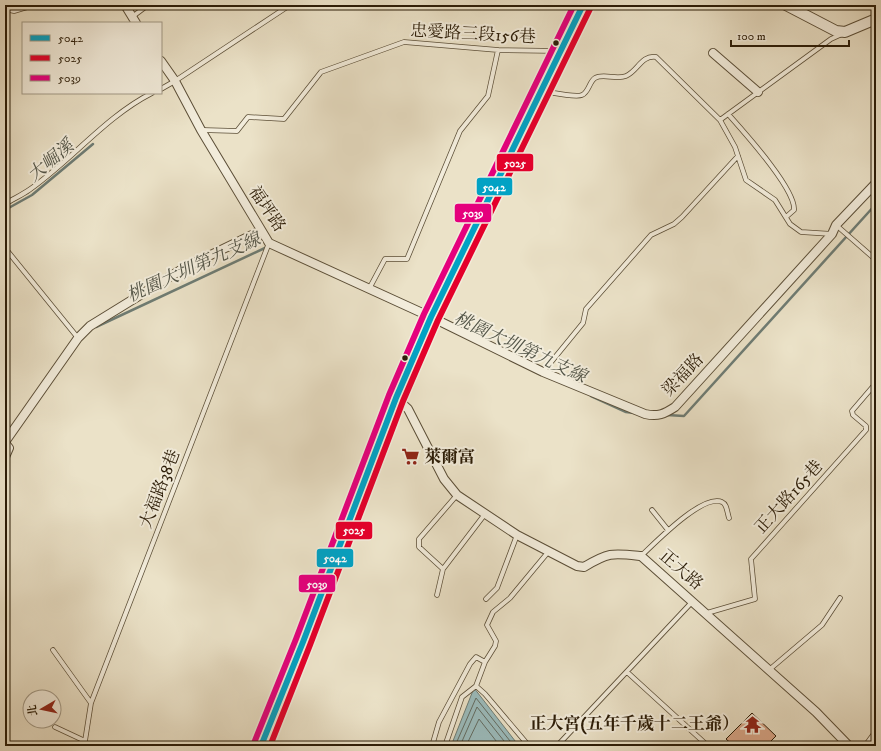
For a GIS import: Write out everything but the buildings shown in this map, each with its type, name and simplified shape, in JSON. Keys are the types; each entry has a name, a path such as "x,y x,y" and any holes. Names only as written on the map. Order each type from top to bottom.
{"main road":[{"path":"261,746 396,398 430,319 542,91 582,5"}],"street":[{"path":"125,5 134,20"},
{"path":"786,5 836,31 845,32 876,19"},
{"path":"713,53 758,92"},
{"name":"福坪路","path":"162,62 175,81 201,130 269,244 369,289 430,319"},
{"name":"梁福路","path":"430,319 543,372 645,414 654,416 664,414 675,407 832,234 836,225 876,183"},
{"path":"5,458 9,448 5,443 78,338 90,326 184,268 260,231"},
{"name":"正大路","path":"396,398 408,409 444,479 457,495 517,535 577,566 584,567 602,556 616,553 642,556 816,712 849,746"}],"lane":[{"path":"5,9 14,11 34,5"},
{"path":"134,20 148,5"},
{"path":"162,88 175,81 290,5"},
{"path":"720,120 831,39 845,32"},
{"name":"忠愛路三段156巷","path":"201,130 237,131 248,117 284,119 321,72 404,42 498,50 561,51"},
{"path":"369,289 385,259 408,259 460,130 488,96 498,50"},
{"path":"542,91 580,96 586,92 595,78 600,76 616,79 625,77 650,56 656,57 720,120 735,147 746,180 776,200 790,224 801,232 832,234"},
{"path":"5,204 29,190 110,121 138,100 150,94"},
{"path":"728,114 762,155 791,196 794,210 786,217"},
{"path":"543,372 582,323 586,309 651,235 674,224 682,217 738,156"},
{"path":"836,225 876,260"},
{"name":"大福路38巷","path":"81,746 85,741 91,703 269,244"},
{"path":"5,248 78,338"},
{"name":"正大路165巷","path":"707,613 755,599 751,559 866,430 866,426 853,415 852,411 876,383"},
{"path":"443,569 419,547 419,539 457,495"},
{"path":"642,556 668,530 702,504 713,500 722,502 726,506 728,518"},
{"path":"652,510 668,530"},
{"path":"437,595 443,569 486,513"},
{"path":"486,599 497,588 517,535"},
{"path":"445,746 462,697 476,686 485,662 495,646 496,641 487,625 488,620 493,612 510,598 549,551"},
{"path":"769,670 822,625 840,598"},
{"path":"557,746 693,601"},
{"path":"53,650 91,703"},
{"path":"432,746 439,722 470,664 476,657 485,662"},
{"path":"627,672 708,746"},
{"path":"476,686 485,694 529,746"},
{"path":"59,729 85,741"},
{"path":"865,746 876,731"}],"water":[{"path":"474,688 519,746 451,746"}],"waterway":[{"name":"大崛溪","path":"5,210 32,195 93,144"},
{"name":"桃園大圳第九支線","path":"667,415 684,416 876,204"},
{"name":"桃園大圳第九支線","path":"96,327 267,247"},
{"name":"桃園大圳第九支線","path":"591,396 626,412 634,413"}],"transit line":[{"name":"5039","path":"254,743 296,639 389,395 424,314 574,5"},
{"name":"5042","path":"261,746 303,642 396,398 431,317 583,5"},
{"name":"5025","path":"270,746 403,401 438,320 590,9"}],"place":[{"name":"萊爾富","path":"411,457"},
{"name":"正大宮(五年千歲十二王爺）","path":"752,724"}]}
